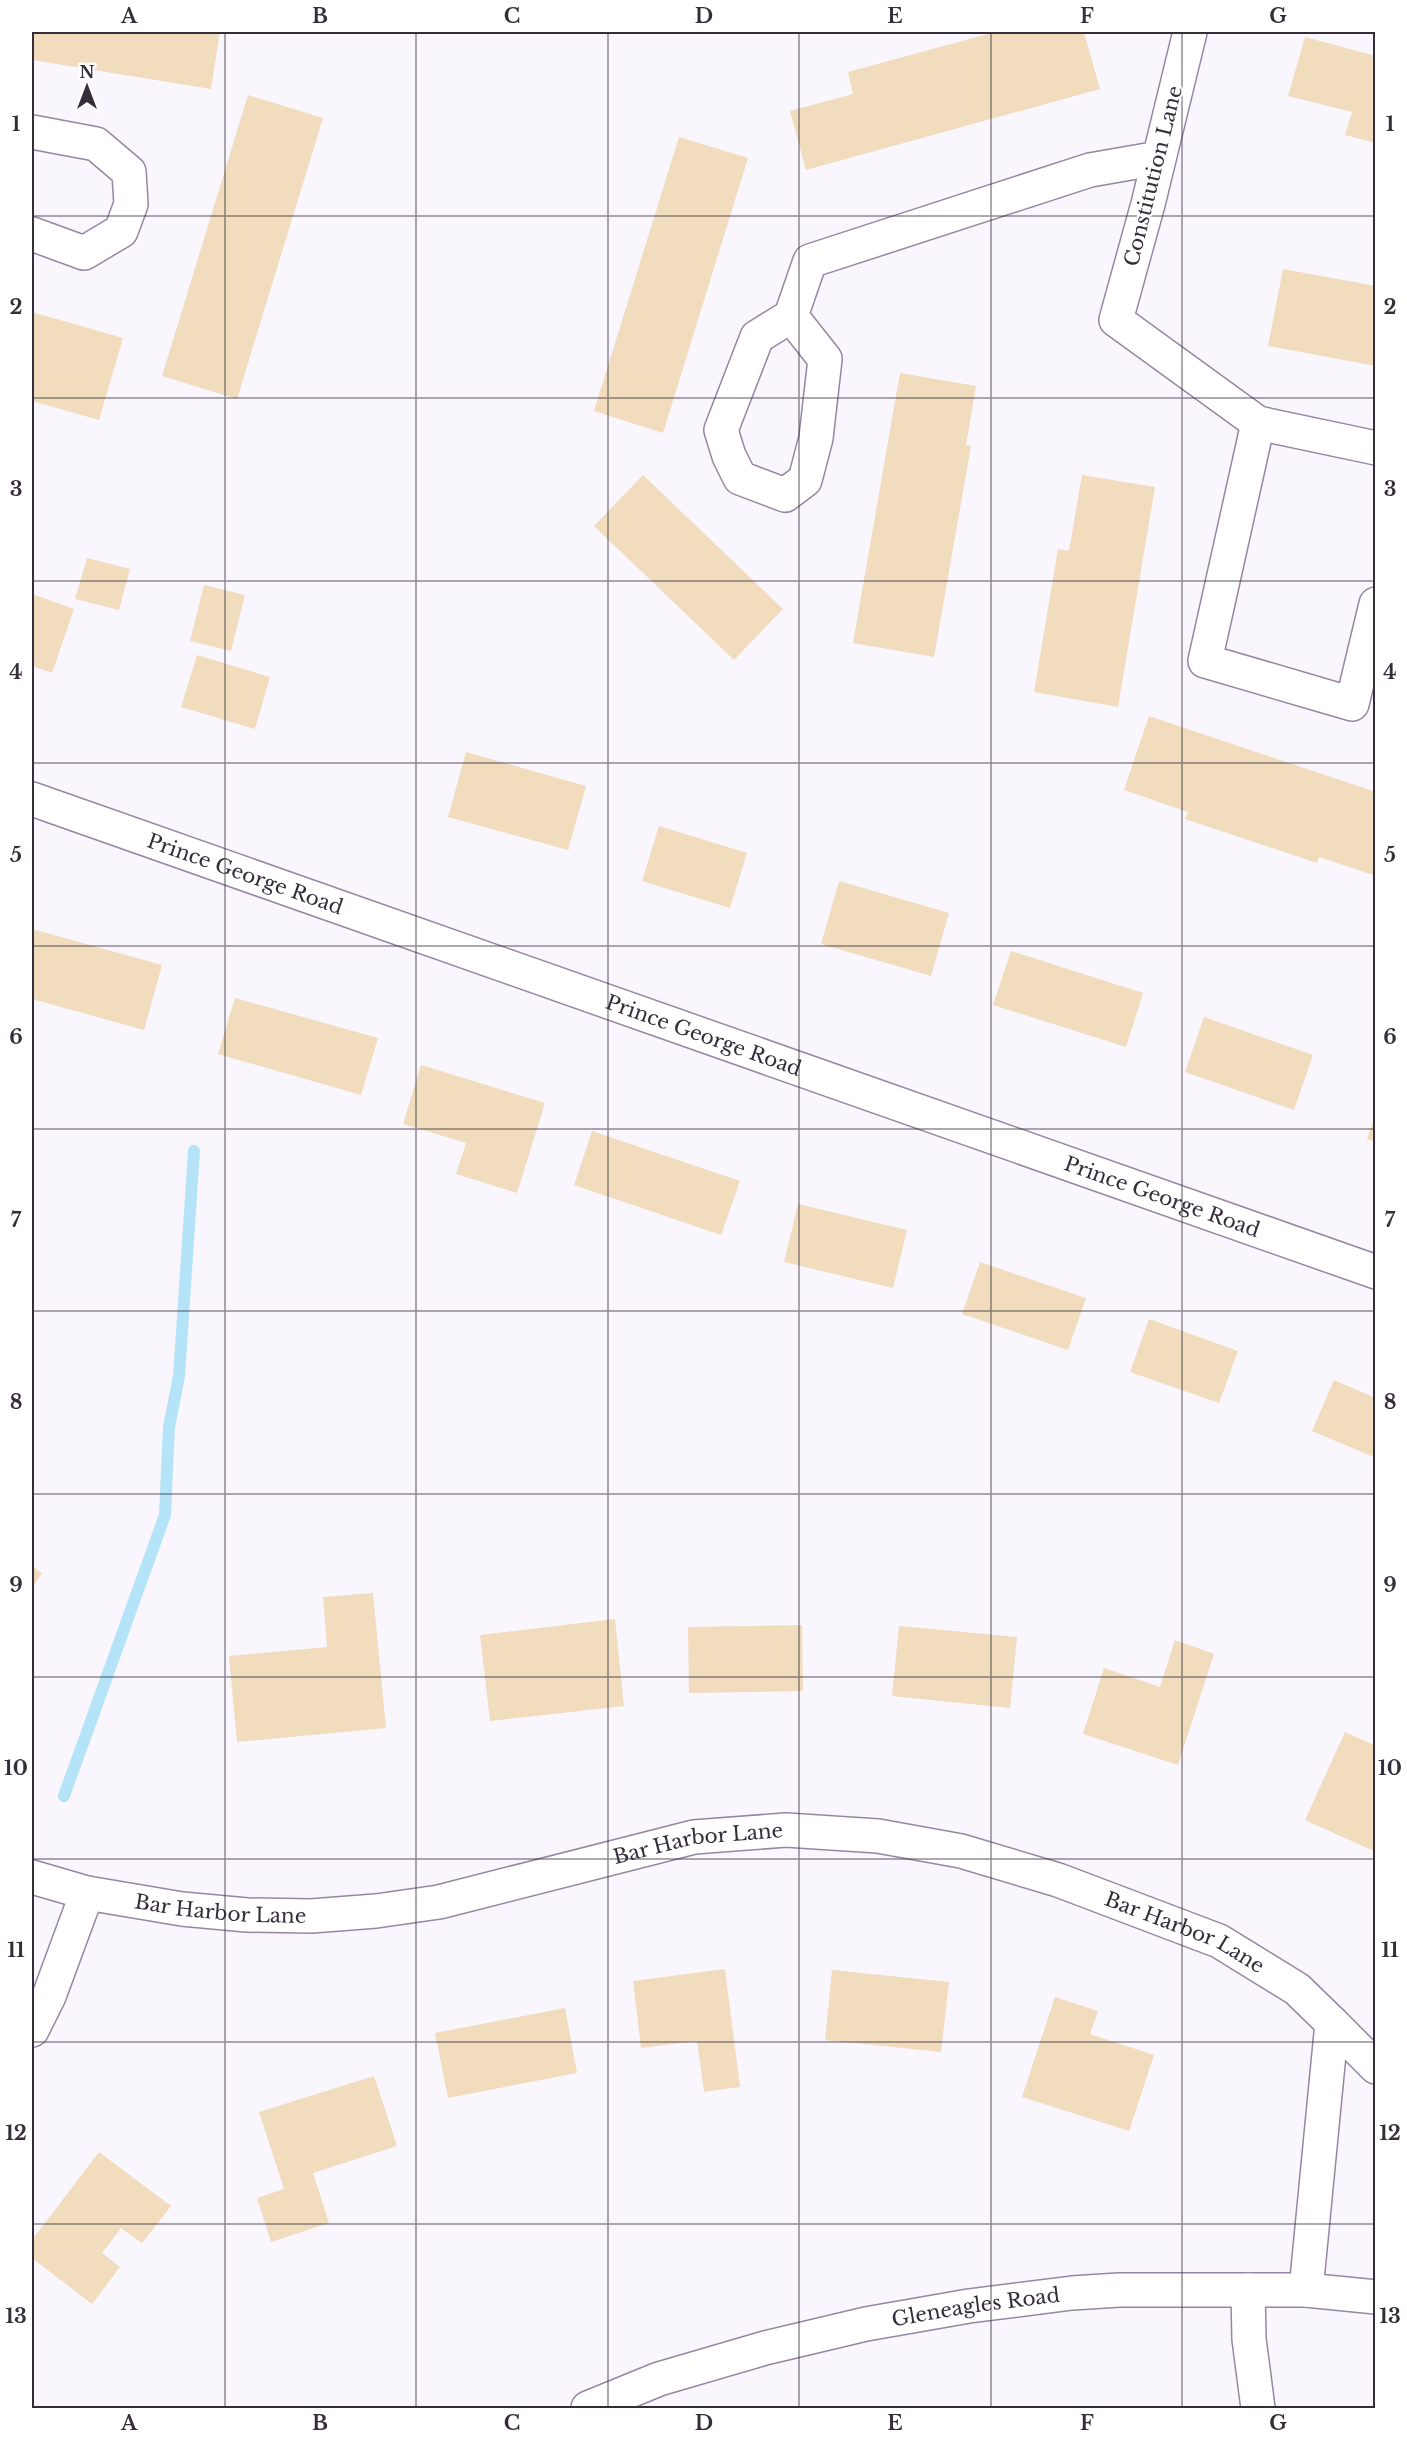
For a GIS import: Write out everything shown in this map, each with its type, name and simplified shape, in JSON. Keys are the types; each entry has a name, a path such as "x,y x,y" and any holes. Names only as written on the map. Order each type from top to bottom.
{"street":[{"name":"Constitution Lane","path":"1190,32 1160,158 1116,320 1258,423"},
{"path":"32,132 96,144 129,172 131,204 122,231 84,253 32,234"},
{"path":"791,316 825,358 816,438 805,480 785,495 740,478 729,456 721,430 757,337 791,316 810,261 1090,170 1160,158"},
{"path":"1376,448 1258,423 1205,662 1352,704 1376,604"},
{"name":"Prince George Road","path":"32,799 1376,1272"},
{"name":"Bar Harbor Lane","path":"32,1877 87,1893 182,1909 247,1915 311,1916 376,1911 439,1902 694,1837 786,1830 878,1836 961,1851 1058,1880 1219,1941 1297,1989 1376,2067"},
{"path":"32,2030 49,1996 87,1893"},
{"path":"1306,2290 1332,2023"},
{"name":"Gleneagles Road","path":"588,2409 659,2379 765,2348 866,2324 946,2310 1072,2293 1119,2290 1306,2290 1376,2297"},
{"path":"1248,2290 1248,2339 1258,2409"}],"building":[{"path":"32,32 220,32 211,89 32,60"},
{"path":"995,32 1084,32 1100,89 806,170 790,111 853,94 848,72"},
{"path":"1305,37 1376,56 1376,143 1345,135 1352,112 1288,96"},
{"path":"248,95 323,118 237,399 162,376"},
{"path":"679,137 748,158 663,433 594,411"},
{"path":"1283,269 1376,286 1376,366 1268,346"},
{"path":"32,312 123,338 99,420 32,401"},
{"path":"900,373 976,386 966,445 971,446 934,657 853,643"},
{"path":"643,475 783,609 734,660 594,526"},
{"path":"1082,475 1155,487 1118,707 1034,692 1058,549 1069,551"},
{"path":"87,558 130,569 119,610 75,599"},
{"path":"204,585 245,595 231,651 190,641"},
{"path":"32,594 74,609 52,673 32,666"},
{"path":"197,655 270,677 255,729 181,707"},
{"path":"1149,716 1376,792 1376,876 1319,857 1317,863 1185,819 1188,812 1124,790"},
{"path":"466,752 586,786 568,850 448,817"},
{"path":"659,826 747,853 730,908 642,881"},
{"path":"839,881 949,913 931,976 821,944"},
{"path":"32,929 162,965 144,1030 32,999"},
{"path":"1011,951 1143,993 1126,1047 993,1005"},
{"path":"235,998 378,1038 361,1095 218,1054"},
{"path":"1204,1017 1313,1055 1294,1110 1185,1072"},
{"path":"421,1065 545,1103 517,1193 456,1174 466,1143 403,1124"},
{"path":"1376,1117 1376,1142 1367,1139"},
{"path":"592,1131 740,1181 721,1235 574,1185"},
{"path":"798,1204 907,1230 893,1288 784,1262"},
{"path":"980,1262 1086,1298 1068,1350 962,1314"},
{"path":"1149,1319 1238,1351 1219,1403 1130,1372"},
{"path":"1334,1380 1376,1398 1376,1458 1312,1431"},
{"path":"32,1566 42,1573 32,1589"},
{"path":"373,1593 386,1728 237,1742 229,1656 327,1647 323,1597"},
{"path":"615,1619 624,1706 490,1721 480,1635"},
{"path":"802,1625 803,1691 689,1693 688,1627"},
{"path":"899,1626 1017,1637 1010,1708 892,1696"},
{"path":"1175,1640 1214,1654 1178,1765 1083,1734 1104,1668 1160,1687"},
{"path":"1345,1732 1376,1746 1376,1852 1305,1820"},
{"path":"725,1969 740,2087 704,2092 697,2041 641,2048 633,1981"},
{"path":"832,1970 949,1982 941,2052 825,2040"},
{"path":"1055,1997 1098,2011 1090,2034 1154,2055 1129,2131 1022,2097"},
{"path":"565,2008 577,2073 448,2098 435,2033"},
{"path":"374,2076 397,2146 313,2173 329,2223 271,2242 257,2198 284,2189 259,2112"},
{"path":"99,2152 171,2206 142,2243 121,2228 102,2253 120,2267 92,2304 32,2258 32,2240"}],"waterway":[{"path":"64,1796 165,1515 169,1427 179,1376 194,1151"}]}
